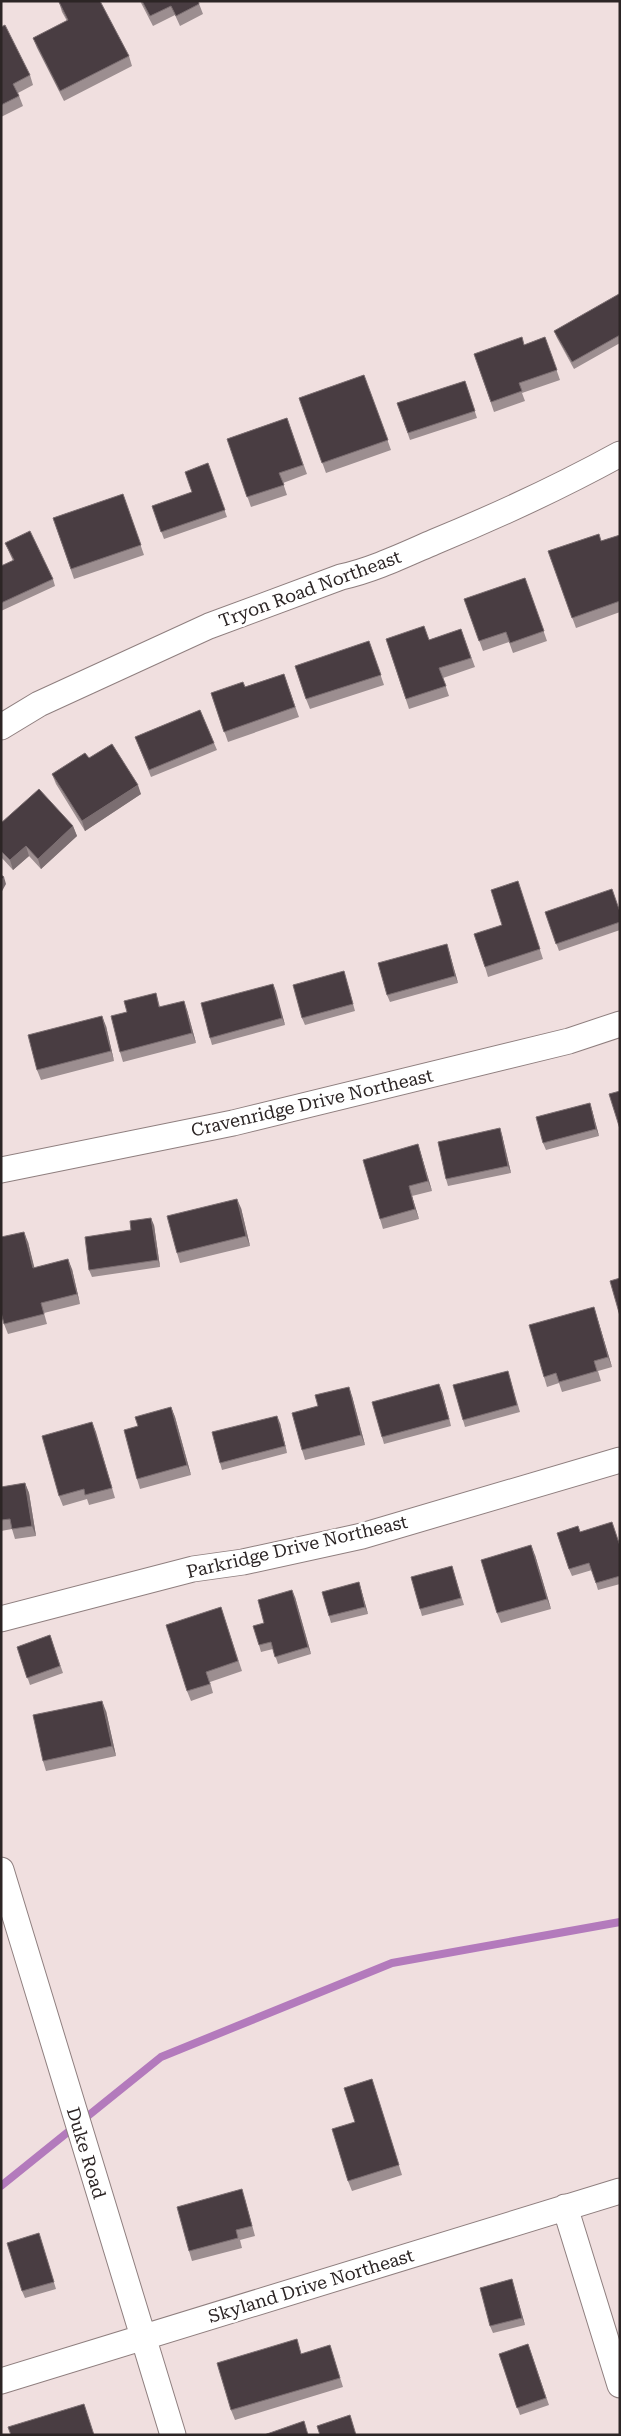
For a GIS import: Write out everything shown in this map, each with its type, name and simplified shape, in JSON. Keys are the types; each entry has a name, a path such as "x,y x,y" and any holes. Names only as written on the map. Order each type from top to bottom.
{"street":[{"name":"Tryon Road Northeast","path":"1,727 39,704 210,626 341,577 361,573 562,486 620,454"},
{"name":"Cravenridge Drive Northeast","path":"1,1170 233,1123 569,1040 620,1024"},
{"name":"Parkridge Drive Northeast","path":"1,1619 193,1569 243,1562 362,1536 620,1460"},
{"name":"Duke Road","path":"1,1870 173,2435"},
{"name":"Skyland Drive Northeast","path":"1,2381 620,2191"},
{"path":"566,2207 620,2385"}],"building":[{"path":"60,1 100,1 129,56 60,91 33,38 68,20"},
{"path":"142,1 198,1 199,4 176,16 171,6 150,16"},
{"path":"5,25 30,75 13,84 19,96 1,105 1,27"},
{"path":"619,294 620,335 572,362 554,331"},
{"path":"522,337 524,345 545,337 557,370 519,383 522,391 491,402 474,354"},
{"path":"364,375 388,440 322,463 299,398"},
{"path":"465,381 475,411 408,433 397,403"},
{"path":"287,418 303,465 279,473 284,485 247,497 227,439"},
{"path":"208,463 225,510 161,532 152,506 192,492 185,472"},
{"path":"123,494 141,545 71,569 53,518"},
{"path":"30,531 53,579 1,603 1,566 14,560 5,543"},
{"path":"599,534 601,541 620,535 620,601 572,618 548,551"},
{"path":"525,578 544,631 510,643 506,632 479,641 464,599"},
{"path":"424,626 429,640 461,629 471,658 439,668 446,686 406,699 386,639"},
{"path":"369,641 381,675 306,699 295,666"},
{"path":"284,674 295,707 224,732 211,693 243,682 245,687"},
{"path":"200,710 214,743 149,770 135,737"},
{"path":"112,744 138,785 82,821 52,774 85,753 89,758"},
{"path":"39,789 73,826 38,859 26,846 10,860 1,851 1,823"},
{"path":"518,881 540,949 485,967 474,934 502,925 491,890"},
{"path":"612,889 620,912 620,922 556,944 545,912"},
{"path":"447,944 455,976 387,995 378,963"},
{"path":"344,971 353,1004 302,1018 293,985"},
{"path":"273,984 282,1018 210,1038 201,1003"},
{"path":"156,993 159,1007 184,1001 192,1033 120,1052 111,1016 127,1012 124,1001"},
{"path":"102,1016 111,1051 37,1070 28,1035"},
{"path":"620,1091 620,1129 609,1094"},
{"path":"590,1103 596,1129 543,1143 536,1117"},
{"path":"500,1128 508,1166 446,1179 438,1142"},
{"path":"418,1144 428,1181 409,1186 415,1209 380,1219 363,1160"},
{"path":"237,1199 246,1236 177,1253 167,1216"},
{"path":"151,1218 158,1260 89,1270 85,1237 131,1230 130,1221"},
{"path":"24,1232 33,1268 68,1259 77,1294 41,1303 44,1314 4,1324 1,1312 1,1237"},
{"path":"620,1278 620,1316 610,1281"},
{"path":"594,1307 608,1357 594,1361 597,1371 559,1382 556,1373 544,1377 529,1325"},
{"path":"508,1371 517,1405 463,1420 453,1385"},
{"path":"439,1384 449,1419 382,1437 372,1402"},
{"path":"349,1387 361,1435 302,1450 292,1413 318,1406 315,1395"},
{"path":"171,1407 187,1465 137,1479 124,1430 138,1426 135,1417"},
{"path":"277,1416 285,1446 220,1463 212,1432"},
{"path":"92,1422 112,1488 85,1495 84,1489 59,1496 42,1436"},
{"path":"25,1483 32,1526 12,1529 10,1519 1,1520 1,1487"},
{"path":"612,1522 620,1546 620,1576 596,1583 589,1563 569,1569 557,1533 578,1526 580,1532"},
{"path":"531,1545 547,1599 497,1613 481,1560"},
{"path":"452,1566 461,1598 420,1609 411,1577"},
{"path":"359,1582 365,1607 329,1616 322,1592"},
{"path":"292,1590 308,1647 275,1657 271,1642 259,1645 253,1626 264,1623 258,1600"},
{"path":"221,1607 238,1661 206,1672 210,1684 187,1691 166,1625"},
{"path":"50,1635 60,1666 27,1678 17,1647"},
{"path":"102,1701 112,1746 43,1761 33,1715"},
{"path":"372,2079 399,2165 348,2181 332,2129 355,2122 344,2088"},
{"path":"242,2189 252,2226 236,2230 238,2238 189,2251 177,2207"},
{"path":"39,2233 54,2282 22,2291 7,2243"},
{"path":"512,2279 522,2318 490,2326 480,2288"},
{"path":"297,2339 301,2354 330,2345 340,2378 231,2410 217,2363"},
{"path":"528,2344 546,2398 517,2408 499,2354"},
{"path":"84,2404 94,2435 11,2435 8,2427"},
{"path":"350,2415 356,2435 320,2435 317,2426"},
{"path":"304,2421 308,2435 264,2435"}],"waterway":[{"path":"1,2186 161,2057 392,1963 620,1922"}]}
